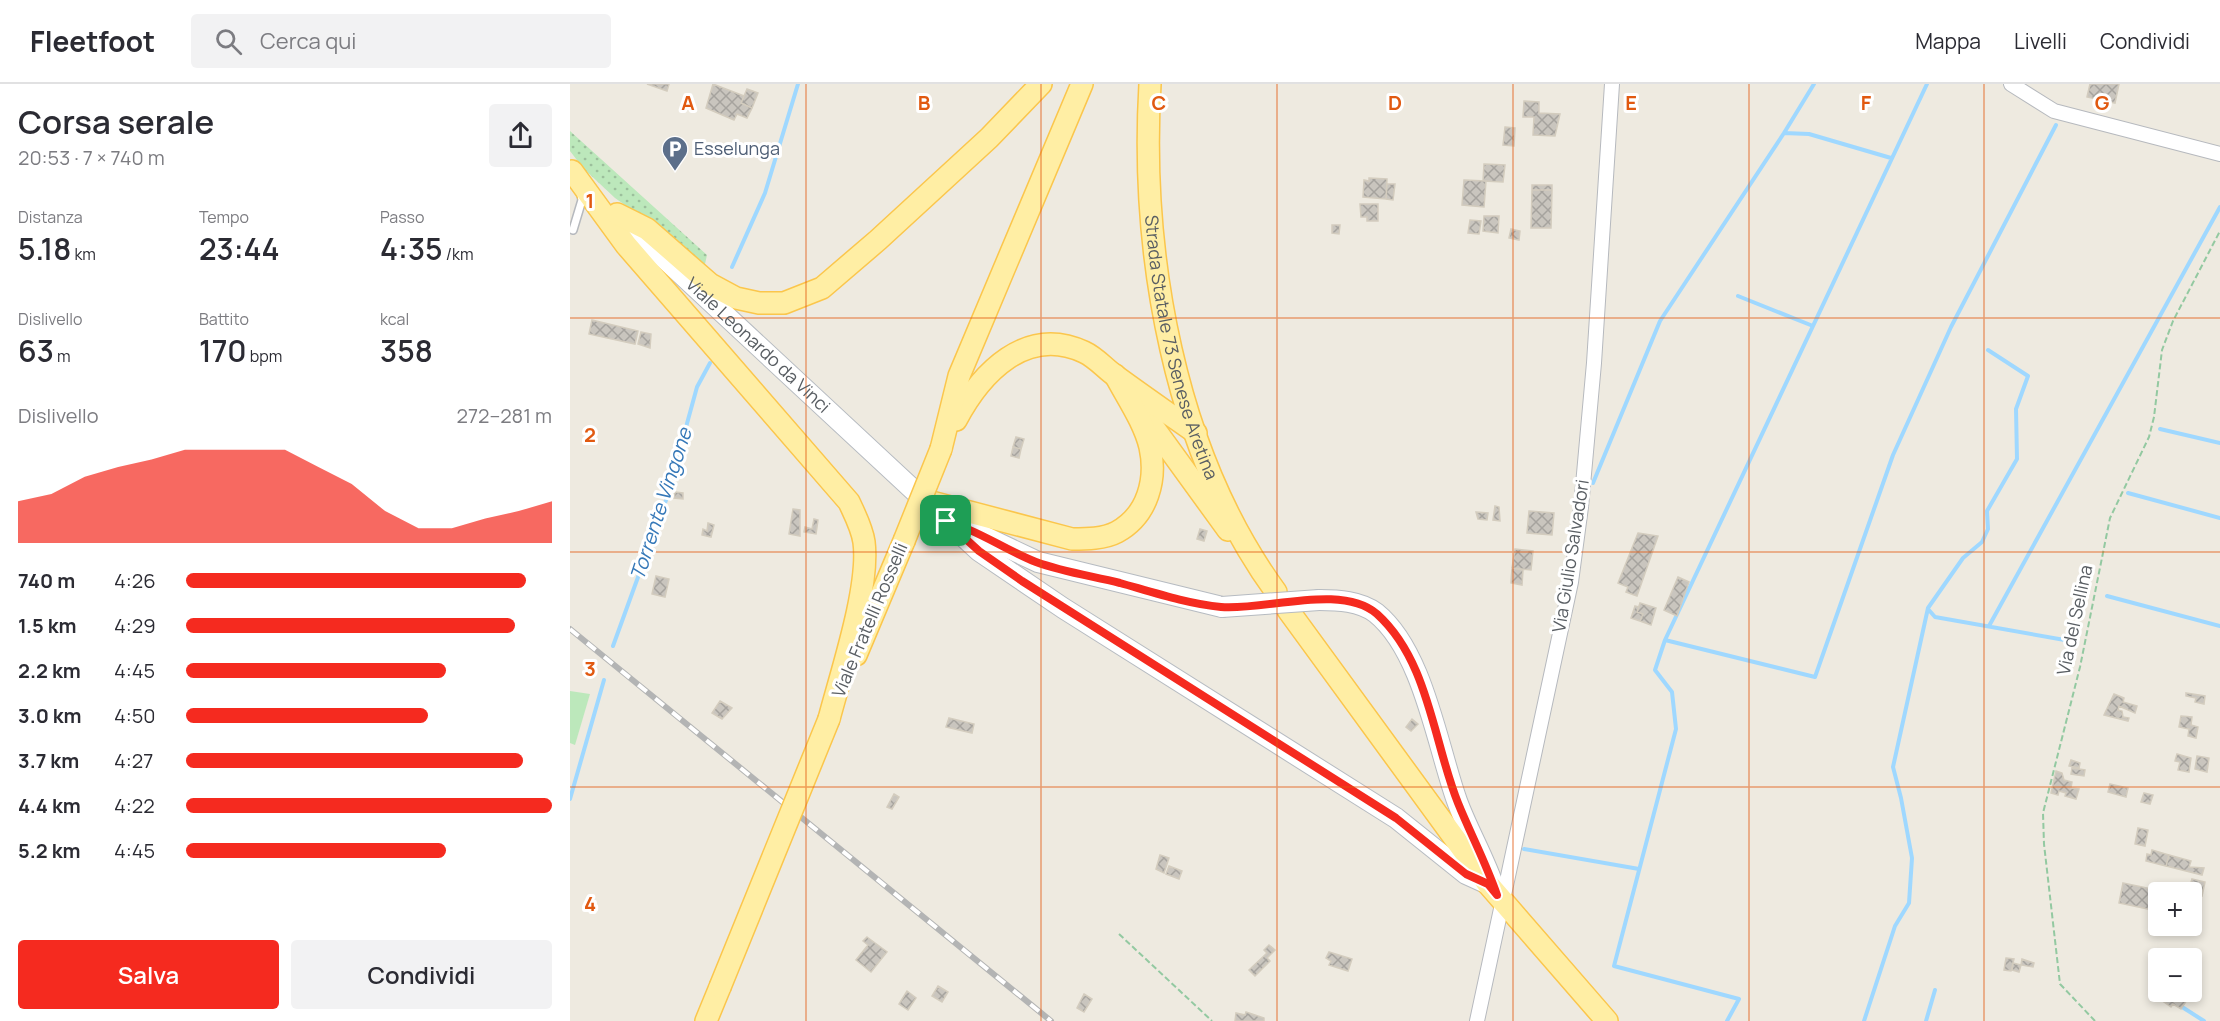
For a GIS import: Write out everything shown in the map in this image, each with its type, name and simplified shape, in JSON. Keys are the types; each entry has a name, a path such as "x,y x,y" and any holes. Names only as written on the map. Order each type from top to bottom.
{"main road":[{"path":"617,214 647,229 710,284 736,298 759,303 784,303 822,288 989,138 1041,84"},
{"name":"Viale Fratelli Rosselli","path":"706,1021 941,449 959,376 1082,84"},
{"name":"Strada Statale 73 Senese Aretina","path":"1150,84 1148,176 1155,257 1166,326 1196,433 1214,478 1260,570 1276,592"},
{"path":"571,169 626,244 849,502 859,523 864,542 864,564 854,622 829,719"},
{"name":"Viale Leonardo da Vinci","path":"571,169 979,551 1022,581 1396,818 1466,874 1496,894"},
{"path":"941,449 968,398 990,370 1013,355 1048,345 1072,348 1099,361 1196,433 1183,442 1165,443"},
{"path":"924,501 1072,539 1095,538 1117,532 1137,516 1150,491 1152,467 1146,436 1115,375"},
{"path":"1115,375 1221,522 1260,570"},
{"name":"Viale Leonardo da Vinci","path":"946,521 969,528 1002,547 1038,562 1222,607 1319,600 1357,604 1375,613 1410,656 1458,803 1485,861 1496,894"},
{"path":"1288,610 1496,894 1607,1021"}],"street":[{"name":"Via Giulio Salvadori","path":"1477,1021 1496,894 1568,594 1578,528 1594,363 1612,84"},
{"path":"2011,84 2054,111 2220,154"}],"lane":[{"path":"571,169 582,200 573,231"}],"path":[{"name":"Via del Sellina","path":"2095,1021 2060,984 2044,844 2043,813 2050,776 2080,667 2110,518 2149,437 2154,417 2162,350 2169,330 2220,231"},
{"path":"1119,934 1212,1021"}],"green space":[{"path":"570,131 707,255 705,264 708,274 645,219 615,198 583,168 570,151"},
{"path":"570,691 590,694 575,745 570,743"}],"building":[{"path":"647,84 669,84 667,91"},
{"path":"713,84 744,96 741,103 752,108 747,118 737,114 734,120 706,108"},
{"path":"2090,84 2119,84 2115,103 2087,97"},
{"path":"747,89 758,93 752,108 741,103"},
{"path":"1524,101 1539,102 1539,113 1560,114 1555,136 1533,135 1534,117 1523,117"},
{"path":"1505,127 1515,128 1514,146 1503,145"},
{"path":"1484,164 1505,165 1503,182 1483,181"},
{"path":"1369,178 1387,179 1386,199 1363,197 1364,180 1369,181"},
{"path":"1464,180 1486,181 1484,207 1462,205"},
{"path":"1387,184 1395,184 1393,200 1386,199"},
{"path":"1532,185 1552,185 1552,190 1532,190"},
{"path":"1532,190 1552,190 1551,228 1531,228"},
{"path":"1360,204 1378,204 1378,221 1367,221 1367,217 1361,217"},
{"path":"1484,216 1499,216 1498,233 1483,231"},
{"path":"1470,220 1481,221 1479,234 1468,233"},
{"path":"1332,225 1340,225 1339,234 1332,233"},
{"path":"1511,229 1520,231 1519,240 1509,238"},
{"path":"592,320 638,331 635,344 589,334"},
{"path":"641,332 651,334 650,348 638,344"},
{"path":"1016,437 1024,439 1021,449 1013,447"},
{"path":"1013,447 1021,449 1019,458 1011,456"},
{"path":"675,492 683,493 683,499 674,498"},
{"path":"1495,506 1499,507 1500,521 1493,520"},
{"path":"793,509 800,510 800,536 789,534"},
{"path":"1529,511 1554,513 1552,535 1527,533"},
{"path":"1476,512 1488,513 1487,520 1478,519"},
{"path":"814,519 818,520 816,534 804,532 805,527 812,529"},
{"path":"708,523 714,525 711,537 702,535 703,529 707,531"},
{"path":"1200,529 1207,531 1204,541 1197,539"},
{"path":"1638,533 1658,536 1637,596 1626,592 1628,587 1618,583"},
{"path":"1515,549 1533,551 1531,570 1512,568"},
{"path":"1512,568 1523,570 1522,585 1511,583"},
{"path":"656,576 669,579 665,597 652,594"},
{"path":"1678,577 1689,582 1677,616 1664,610"},
{"path":"1640,603 1656,608 1651,625 1640,621 1643,614 1637,612"},
{"path":"1635,606 1639,607 1637,612 1643,614 1640,621 1631,618"},
{"path":"2186,693 2205,696 2204,704 2195,702 2196,698 2186,696"},
{"path":"2114,694 2124,698 2123,702 2137,706 2135,713 2119,706 2118,710 2122,711 2123,717 2129,718 2128,721 2104,715"},
{"path":"720,701 732,708 722,719 712,713"},
{"path":"2181,716 2192,717 2191,725 2198,727 2196,738 2188,736 2189,729 2179,727"},
{"path":"949,718 974,724 972,733 946,727"},
{"path":"1412,719 1418,724 1411,731 1406,727"},
{"path":"2177,754 2191,758 2189,772 2178,770 2180,762 2175,761"},
{"path":"2197,756 2209,758 2207,772 2195,769"},
{"path":"2071,760 2080,763 2079,768 2069,766"},
{"path":"2072,768 2085,770 2084,776 2071,774"},
{"path":"2056,771 2062,773 2064,780 2072,782 2071,788 2079,789 2076,799 2065,796 2066,793 2059,791 2058,795 2051,793"},
{"path":"2110,784 2128,788 2126,797 2108,792"},
{"path":"2144,793 2153,795 2150,804 2141,802"},
{"path":"894,794 899,797 892,809 887,807"},
{"path":"2138,828 2148,830 2145,846 2135,844"},
{"path":"2152,850 2169,855 2166,866 2146,861 2147,854 2151,855"},
{"path":"1160,855 1169,858 1164,873 1156,869"},
{"path":"2169,855 2191,861 2189,867 2204,868 2202,875 2166,866"},
{"path":"1169,866 1182,871 1179,879 1166,874"},
{"path":"2192,879 2205,882 2202,896 2202,882 2191,882"},
{"path":"2123,883 2148,888 2148,909 2119,903"},
{"path":"867,937 887,952 871,972 856,960 868,945 863,941"},
{"path":"1269,945 1275,950 1267,958 1270,961 1255,976 1249,970 1267,953 1264,950"},
{"path":"1329,952 1352,959 1348,971 1329,965 1331,961 1326,958"},
{"path":"2006,958 2014,959 2011,971 2004,970"},
{"path":"2022,959 2034,963 2033,967 2021,965"},
{"path":"2013,963 2021,965 2019,972 2012,970"},
{"path":"938,986 948,992 942,1002 932,996"},
{"path":"907,991 916,998 908,1010 899,1004"},
{"path":"1084,994 1092,999 1084,1012 1077,1008"},
{"path":"2164,1002 2186,1002 2181,1009 2173,1004 2171,1007"},
{"path":"1246,1012 1264,1018 1264,1021 1235,1021 1236,1013 1245,1015"}],"waterway":[{"name":"Torrente Vingone","path":"732,267 765,193 798,84"},
{"path":"1593,483 1660,321 1814,84"},
{"path":"1727,1021 1739,999 1614,966 1676,729 1672,692 1655,670 1665,640 1927,84"},
{"path":"1665,640 1815,677 1893,455 1951,327 2056,125"},
{"path":"1784,133 1809,134 1891,158"},
{"path":"1989,626 2220,207"},
{"path":"1738,296 1813,326"},
{"path":"1864,1021 1895,926 1909,903 1912,858 1893,767 1928,608 1963,558 1982,542 1988,529 1987,511 2017,459 2016,409 2028,376 1988,350"},
{"name":"Torrente Vingone","path":"613,646 666,500 697,387 710,363"},
{"path":"2160,429 2220,443"},
{"path":"2128,493 2220,518"},
{"path":"2107,596 2220,626"},
{"path":"1928,609 1935,617 2076,642"},
{"name":"Torrente Vingone","path":"570,799 604,680"},
{"path":"1524,849 1639,869"},
{"path":"1926,1021 1935,990"},
{"path":"2179,1005 2204,1021"}],"railway":[{"path":"570,629 1051,1021"}],"place":[{"name":"Esselunga","path":"675,172"}],"route":[{"path":"946,521 969,528 1002,547 1038,562 1166,595 1222,607 1334,600 1357,604 1375,613 1395,634 1410,656 1458,803 1485,861 1497,895 1488,884 1466,874 1396,818 1022,581 979,551 946,521"}]}
